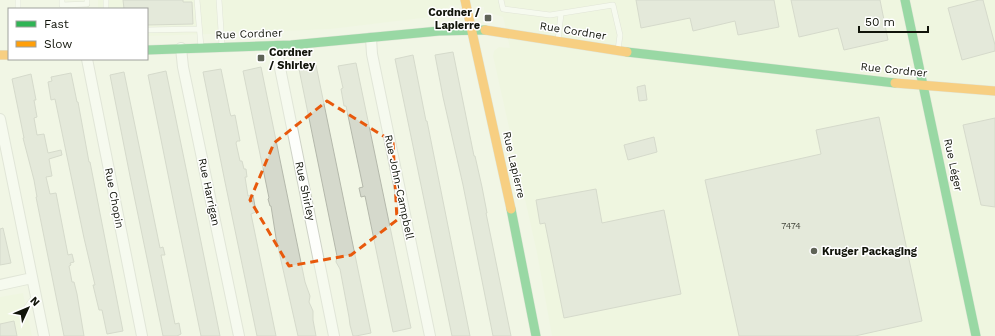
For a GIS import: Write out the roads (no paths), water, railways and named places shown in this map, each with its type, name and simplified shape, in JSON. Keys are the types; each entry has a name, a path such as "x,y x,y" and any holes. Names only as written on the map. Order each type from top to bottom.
{"street":[{"name":"Rue Lapierre","path":"465,0 515,224 536,336"},
{"name":"Rue Léger","path":"906,0 976,336"},
{"name":"Rue Cordner","path":"148,50 277,46 471,29 488,30 618,51 924,86 995,91"},
{"name":"Rue John-Campbell","path":"371,38 372,54 430,336"},
{"name":"Rue Shirley","path":"277,46 278,63 334,336"},
{"name":"Rue Harrigan","path":"181,48 183,67 239,336"},
{"name":"Rue Chopin","path":"86,60 142,336"},
{"path":"0,118 44,336"},
{"path":"0,285 32,278"}],"lane":[{"path":"62,0 62,5 77,7 87,4 87,0"},
{"path":"197,0 201,48"},
{"path":"218,0 222,47"},
{"path":"501,0 503,9 550,15 613,5 620,35 618,51"},
{"path":"558,41 561,14"},
{"path":"148,30 199,29"},
{"path":"27,308 36,295"}],"place":[{"name":"Cordner / Lapierre","path":"488,18"},
{"name":"Cordner / Shirley","path":"261,58"},
{"name":"Kruger Packaging","path":"814,251"}]}
